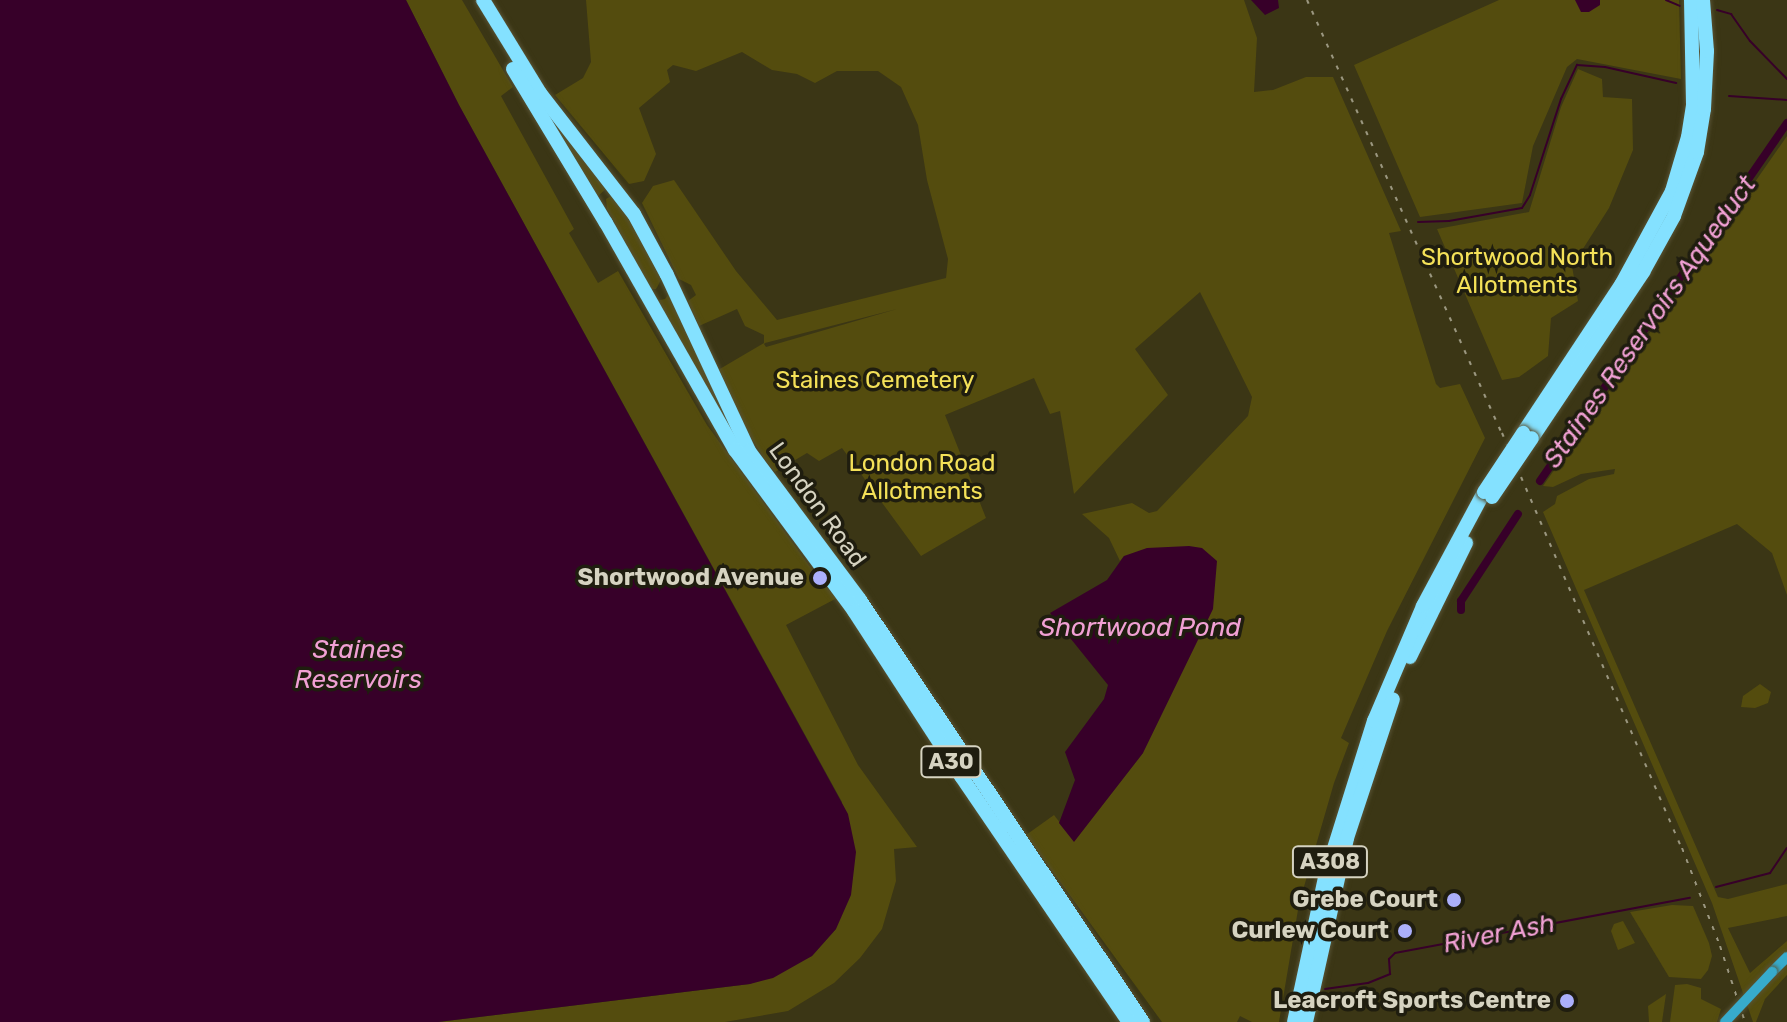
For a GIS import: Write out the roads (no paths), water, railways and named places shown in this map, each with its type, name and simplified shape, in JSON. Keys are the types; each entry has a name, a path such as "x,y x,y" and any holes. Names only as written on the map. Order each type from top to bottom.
{"highway":[{"name":"A30","path":"472,0 635,274 735,450 854,611 1001,836 1129,1022"},
{"name":"London Road","path":"483,0 540,93 620,193 667,275 749,451 860,600 1143,1022"},
{"name":"A308","path":"1294,1022 1325,877 1423,606 1488,495 1621,285 1672,191 1692,112 1695,62 1691,0"},
{"name":"A308","path":"1527,436 1643,272 1679,202 1697,152 1704,109 1707,51 1703,0"},
{"name":"A30","path":"620,193 606,193 602,206 632,258 635,274"},
{"path":"646,293 653,295 662,292 668,283 667,275"},
{"name":"A308","path":"1306,1022 1347,838 1384,707"}],"street":[{"path":"1725,1022 1787,957"}],"water":[{"name":"Staines Reservoirs","path":"0,0 406,0 459,105 848,814 856,852 851,895 836,929 812,956 773,978 750,984 438,1022 0,1022"},
{"path":"1251,0 1278,0 1279,8 1265,15"},
{"path":"1575,0 1600,0 1600,5 1589,12 1581,12"},
{"name":"Shortwood Pond","path":"1147,548 1202,548 1217,561 1213,609 1143,753 1074,842 1059,823 1075,780 1065,752 1104,699 1108,685 1050,613 1107,580 1124,556"}],"waterway":[{"name":"River Ash","path":"1666,0 1680,6"},
{"name":"River Ash","path":"1717,10 1731,14 1750,41 1787,79"},
{"path":"1418,222 1449,221 1522,208 1530,195 1561,99 1577,65 1605,67 1676,83"},
{"path":"1729,96 1787,100"},
{"name":"Staines Reservoirs Aqueduct","path":"1540,481 1787,123"},
{"name":"Staines Reservoirs Aqueduct","path":"1461,610 1461,601 1518,514"},
{"name":"River Ash","path":"1716,887 1770,873 1787,848"},
{"name":"River Ash","path":"1325,989 1368,983 1390,974 1389,959 1395,953 1690,898"}],"railway":[{"path":"1307,0 1502,433 1682,848 1745,1022"}],"place":[{"name":"Shortwood Avenue","path":"820,578"},
{"name":"Grebe Court","path":"1454,900"},
{"name":"Curlew Court","path":"1405,931"},
{"name":"Leacroft Sports Centre","path":"1567,1001"}],"park label":[{"name":"Shortwood North Allotments","path":"1517,272"},
{"name":"Staines Cemetery","path":"875,381"},
{"name":"London Road Allotments","path":"922,478"}]}
